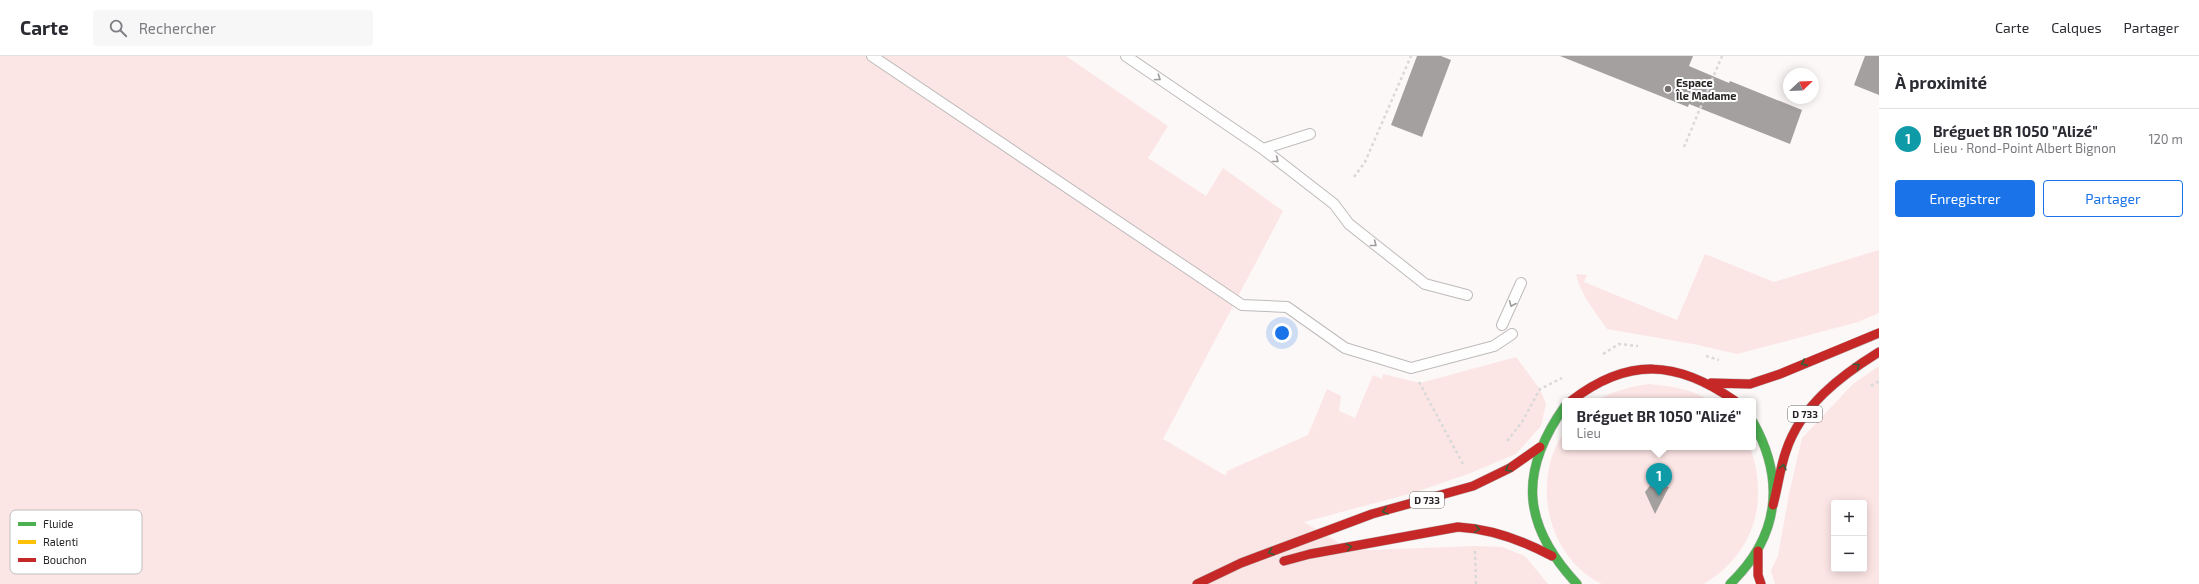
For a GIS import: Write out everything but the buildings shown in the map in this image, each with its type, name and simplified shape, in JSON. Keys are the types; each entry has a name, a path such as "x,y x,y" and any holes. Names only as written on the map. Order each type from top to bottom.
{"main road":[{"path":"1575,398 1588,387 1601,380 1629,371 1643,369 1671,370 1685,373 1712,383 1737,386 1750,384 1780,374 1879,333"},
{"name":"D 733","path":"1773,505 1786,451 1797,427 1815,399 1844,375 1879,352"},
{"path":"1712,383 1731,398"},
{"path":"1562,410 1550,425 1540,447 1532,478 1532,495 1538,527 1552,556 1565,573 1578,584"},
{"path":"1730,584 1742,572 1758,551 1768,529 1773,505 1773,473 1770,457 1756,427"},
{"name":"D 733","path":"1197,584 1241,563 1372,514 1473,486 1510,468 1540,447"},
{"path":"1275,564 1310,554 1458,527 1475,527 1505,535 1552,556"},
{"path":"1758,551 1758,575 1761,584"},
{"path":"1208,584 1240,574"}],"lane":[{"path":"872,56 1242,305 1287,307 1345,348 1411,368 1494,346 1512,334"},
{"path":"1126,56 1263,149 1334,204 1349,224 1425,284 1467,295"},
{"path":"1263,149 1310,134"},
{"path":"1502,325 1520,283"}],"path":[{"path":"1354,177 1365,162 1411,56"},
{"path":"1684,147 1722,56"}],"shaded area":[{"path":"0,56 1066,56 1168,126 1148,158 1206,196 1223,168 1283,211 1163,439 1226,476 1227,471 1308,435 1327,389 1341,396 1339,411 1355,418 1373,375 1382,379 1383,374 1420,383 1516,357 1540,389 1546,404 1541,426 1516,454 1468,474 1413,493 1304,522 1346,547 1369,550 1475,546 1502,547 1525,556 1548,584 0,584"},
{"path":"1879,250 1879,313 1858,322 1737,354 1693,344 1607,329 1593,310 1581,289 1576,274 1587,275 1584,282 1677,320 1705,254 1774,282"},
{"path":"1879,366 1879,584 1775,584 1771,570 1778,556 1789,494 1802,438 1853,384"},
{"path":"1648,384 1672,387 1688,390 1705,398 1602,398 1621,390"},
{"path":"1562,436 1562,450 1751,450 1756,467 1758,487 1757,506 1753,524 1746,541 1735,557 1721,571 1704,584 1602,584 1583,572 1568,556 1557,537 1550,516 1547,494 1548,472 1554,450"}],"traffic: fast":[{"path":"1562,411 1550,430 1539,453 1534,476 1533,498 1537,519 1545,541 1559,562 1577,584"},
{"path":"1730,584 1746,566 1759,547 1768,528 1772,508 1773,487 1770,466 1756,429"}],"traffic: jam":[{"path":"1711,383 1750,384 1780,374 1879,333"},
{"path":"1773,505 1786,451 1801,420 1812,406 1836,382 1864,361 1879,352"},
{"path":"1576,398 1592,387 1613,377 1633,371 1653,369 1673,371 1693,378 1714,387 1730,398"},
{"path":"1197,584 1241,563 1372,514 1473,486 1510,468 1540,447"},
{"path":"1284,561 1310,554 1458,527 1483,530 1506,536 1552,556"},
{"path":"1758,551 1758,575 1761,584"}],"place":[{"name":"Espace Île Madame","path":"1668,89"},
{"name":"Bréguet BR 1050 \"Alizé\"","path":"1659,496"}]}
